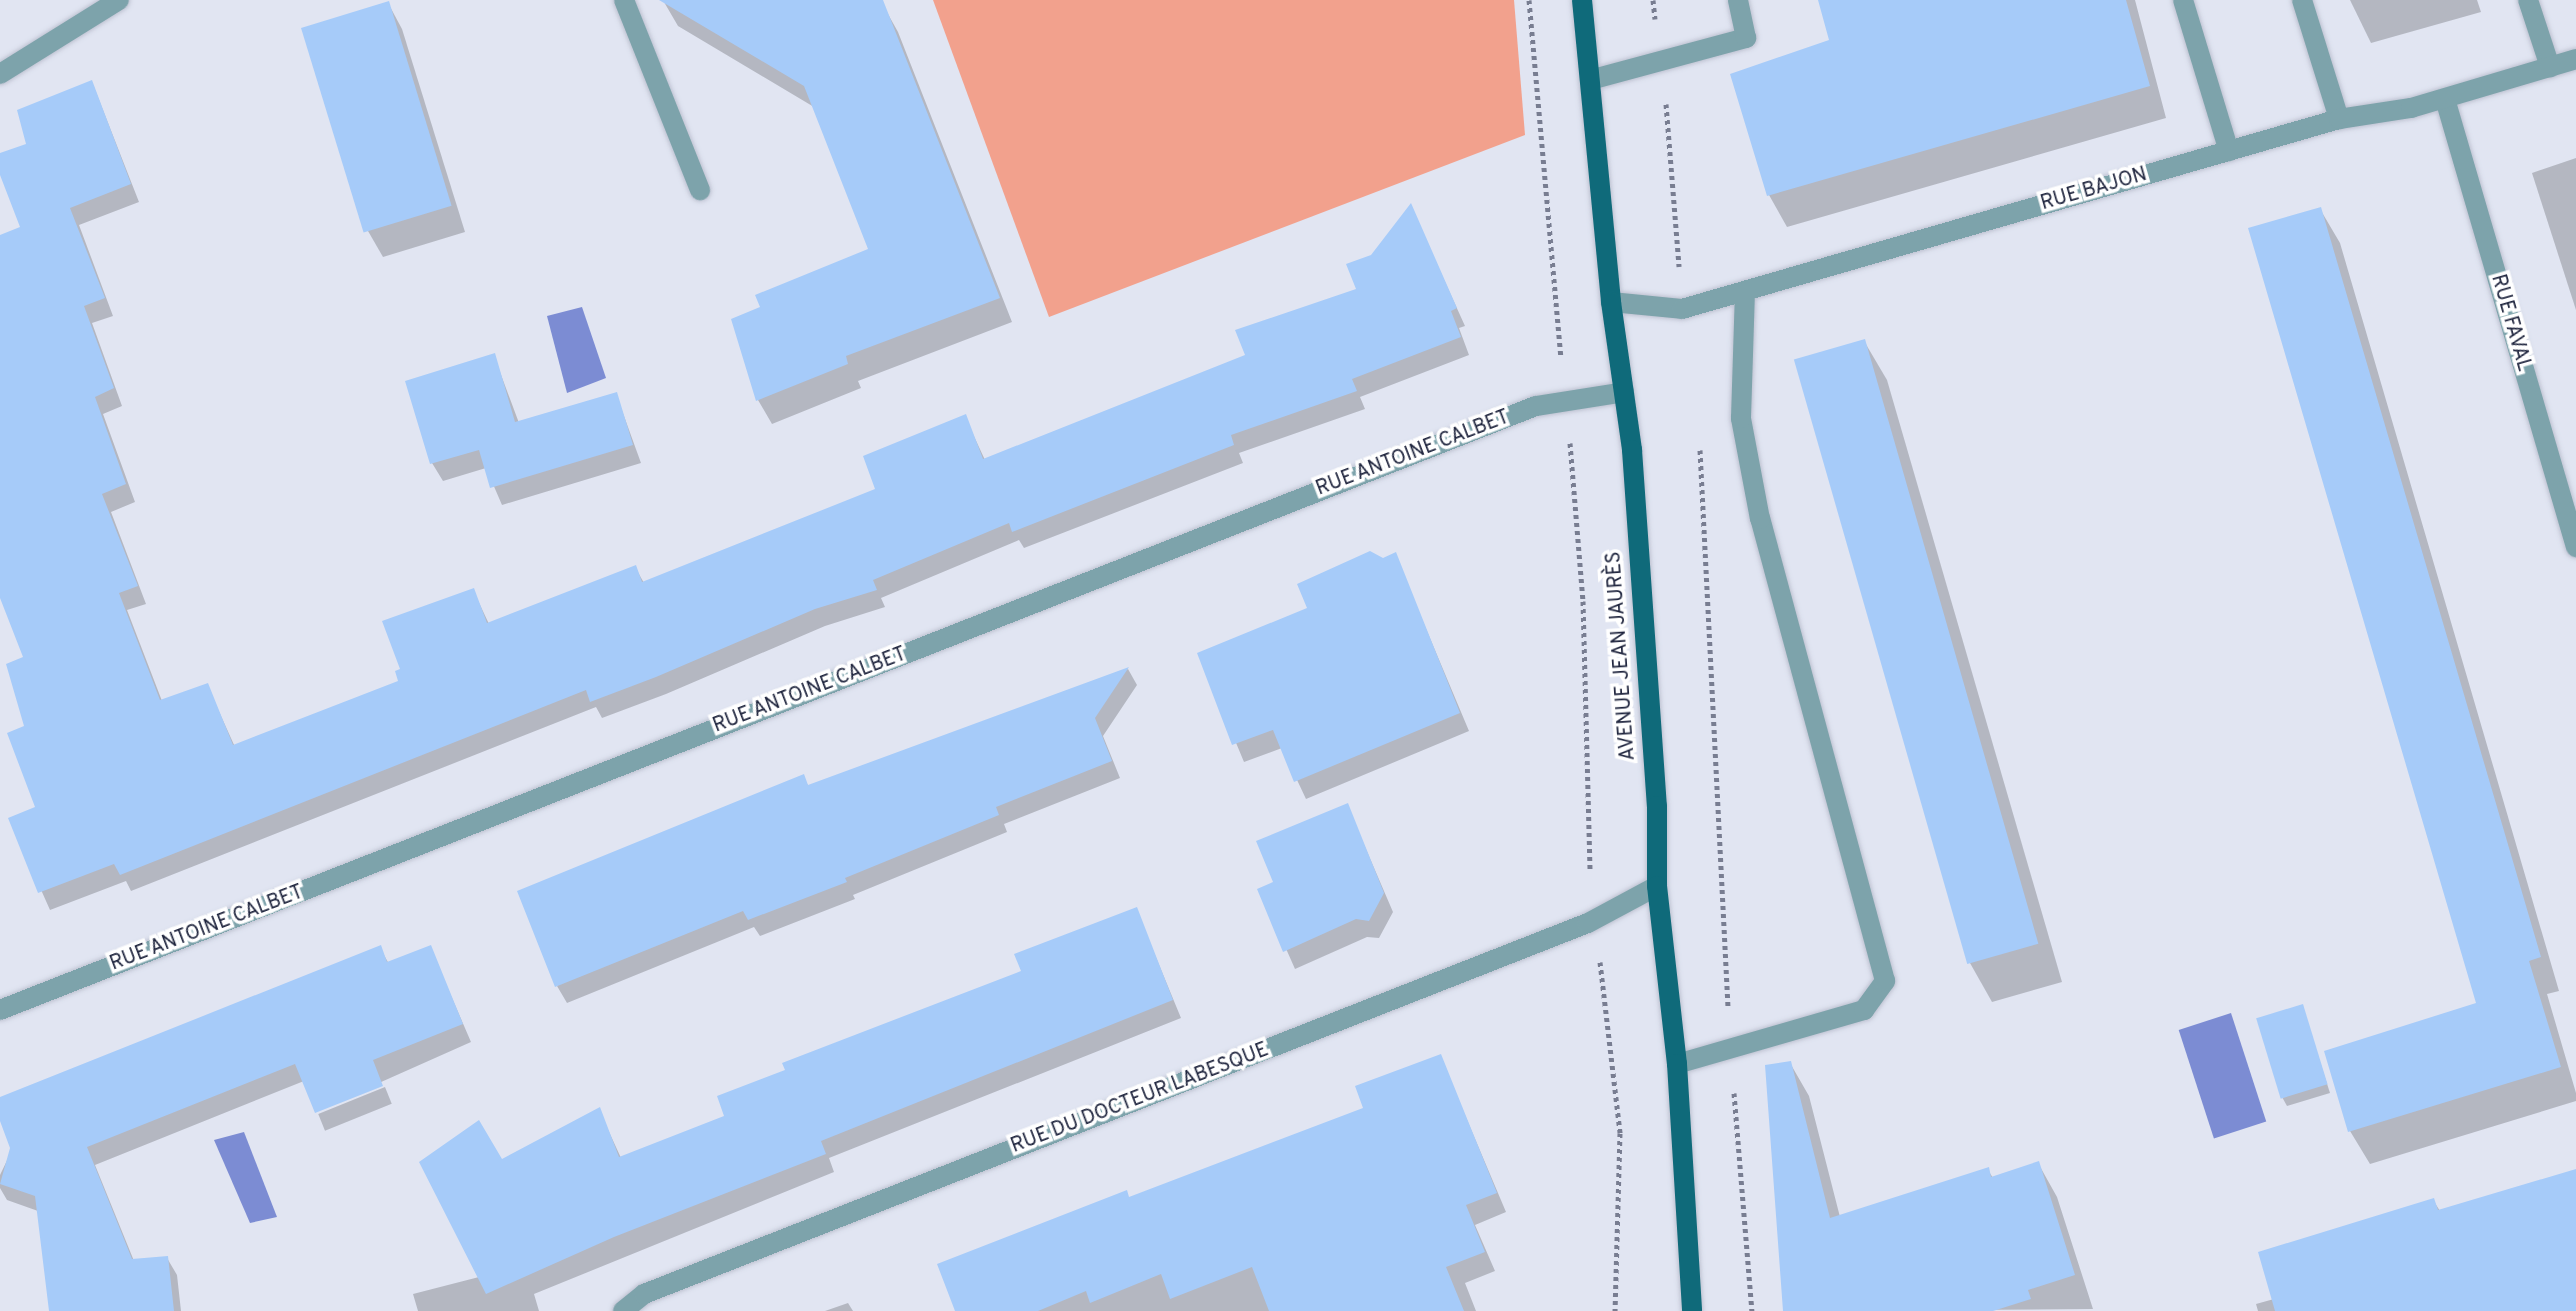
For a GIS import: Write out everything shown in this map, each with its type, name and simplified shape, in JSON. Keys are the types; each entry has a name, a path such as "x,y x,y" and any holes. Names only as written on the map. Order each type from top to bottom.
{"main road":[{"name":"AVENUE JEAN JAURÈS","path":"1582,0 1611,302 1624,392 1656,791 1657,886 1677,1064 1692,1311"}],"street":[{"path":"0,74 119,0"},
{"path":"624,0 700,190"},
{"path":"1590,80 1661,58 1746,38 1738,0"},
{"path":"2183,0 2229,151"},
{"path":"2302,0 2339,119"},
{"path":"2528,0 2550,67"},
{"name":"RUE BAJON","path":"1611,302 1682,309 2339,119 2445,99 2576,59"},
{"name":"RUE FAVAL","path":"2445,99 2576,547"},
{"path":"1677,1064 1730,1046 1864,1010 1885,981 1760,519 1741,418 1745,292"},
{"name":"RUE ANTOINE CALBET","path":"0,1010 1536,406 1624,392"},
{"name":"RUE DU DOCTEUR LABESQUE","path":"623,1311 644,1294 1595,919 1657,886"}],"path":[{"path":"1529,0 1583,601 1588,852 1620,1133 1615,1311"},
{"path":"1653,0 1661,58 1682,309"},
{"path":"1699,442 1730,1046 1752,1311"}],"shaded area":[{"path":"933,0 1514,0 1525,135 1049,317"}],"water":[{"path":"582,307 606,378 567,393 547,316"},
{"path":"2231,1013 2266,1121 2214,1138 2179,1030"},
{"path":"244,1132 277,1217 250,1223 214,1140"}],"building":[{"path":"659,0 883,0 1000,298 846,356 848,364 756,401 731,319 760,307 755,295 868,249 804,86"},
{"path":"1818,0 2126,0 2150,86 1767,196 1730,74 1829,40"},
{"path":"389,1 452,206 364,233 301,28"},
{"path":"92,80 131,184 70,208 105,298 84,306 114,388 95,397 126,484 102,494 138,586 119,593 160,700 208,683 233,745 398,681 395,671 400,669 382,621 474,588 487,623 636,565 642,582 875,489 863,456 966,414 983,459 1245,355 1235,330 1356,289 1346,264 1371,255 1411,203 1457,308 1451,311 1461,337 1352,379 1357,391 1231,435 1234,445 1012,532 1009,523 873,580 877,590 815,609 656,677 590,702 586,690 120,875 114,864 38,893 8,818 35,807 7,733 24,726 6,664 23,657 0,598 0,235 20,227 0,175 0,153 26,144 17,110"},
{"path":"2321,207 2541,957 2529,961 2561,1067 2348,1132 2324,1051 2476,1003 2248,228"},
{"path":"1865,339 2038,944 1967,964 1794,359"},
{"path":"495,353 515,422 617,392 633,445 490,488 479,450 430,464 405,381"},
{"path":"1370,551 1383,558 1396,552 1460,713 1294,782 1273,730 1232,745 1197,653 1307,608 1297,584"},
{"path":"1129,667 1095,718 1112,761 996,807 999,815 845,878 847,882 748,920 743,911 555,987 517,891 804,774 808,785"},
{"path":"1348,803 1384,893 1369,921 1356,919 1283,952 1257,889 1273,882 1256,841"},
{"path":"1137,907 1173,1000 821,1141 826,1154 614,1237 486,1294 419,1162 479,1120 502,1159 600,1107 619,1157 724,1116 717,1096 785,1070 782,1063 1021,971 1014,954"},
{"path":"381,945 387,962 431,945 463,1024 373,1060 383,1086 315,1113 295,1064 87,1147 132,1259 168,1256 174,1311 49,1311 35,1196 0,1184 10,1148 0,1121 0,1097"},
{"path":"2303,1004 2328,1084 2281,1099 2256,1018"},
{"path":"1441,1054 1497,1193 1466,1205 1485,1252 1446,1267 1464,1311 1269,1311 1252,1267 1170,1299 1161,1274 1090,1303 1086,1291 1038,1311 955,1311 937,1264 1127,1190 1129,1197 1363,1108 1355,1086"},
{"path":"1791,1061 1830,1218 1989,1167 1991,1177 2039,1161 2075,1275 2028,1290 2031,1299 1993,1311 1783,1311 1765,1065"},
{"path":"2576,1169 2576,1311 2275,1311 2258,1252 2434,1198 2438,1210"}]}
